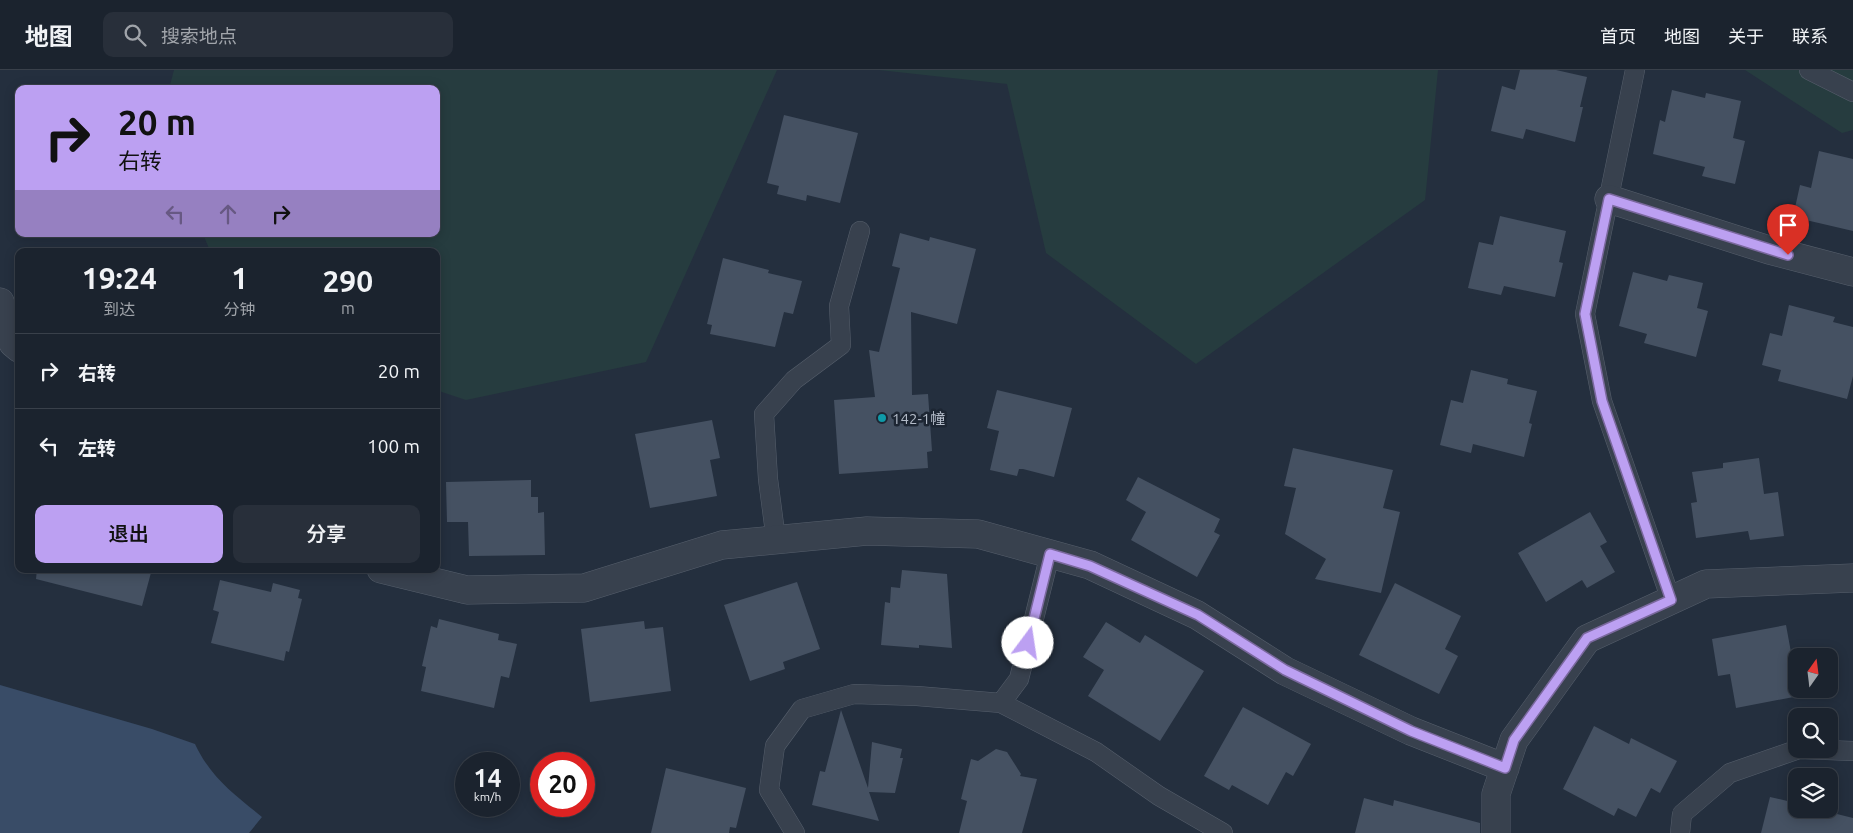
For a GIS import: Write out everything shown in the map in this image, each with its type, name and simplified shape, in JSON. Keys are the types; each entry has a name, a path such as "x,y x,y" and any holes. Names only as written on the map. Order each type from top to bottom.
{"street":[{"path":"1609,199 1769,250 1853,272"},
{"path":"0,302 15,345"},
{"path":"398,573 468,590 584,588 722,545 867,531 978,534 1090,566 1198,615 1285,670 1411,731 1505,768"},
{"path":"1496,833 1496,794 1514,740 1587,638 1706,584 1853,578"}],"lane":[{"path":"1635,70 1585,314 1602,401 1671,600"},
{"path":"1810,70 1853,92"},
{"path":"776,540 768,479 764,414 794,380 841,345 839,306 860,230"},
{"path":"1001,703 1019,679 1050,554"},
{"path":"796,833 769,790 775,746 802,709 854,694 917,696 1001,703 1096,752 1159,796 1223,833"},
{"path":"1680,833 1682,814 1730,773 1799,749 1853,751"}],"green space":[{"path":"174,70 777,70 646,362 466,400 440,391 440,248 209,248 204,237 440,237 440,85 170,85"},
{"path":"879,70 1438,70 1425,200 1196,364 1046,253 1007,84"},
{"path":"1745,70 1853,70 1853,130 1842,133"}],"water":[{"path":"0,685 152,729 195,744 208,767 224,785 262,817 249,833 0,833"}],"building":[{"path":"1520,70 1556,70 1587,77 1580,107 1583,107 1575,142 1526,129 1523,139 1491,131 1502,86 1515,90"},
{"path":"1672,90 1705,98 1706,93 1741,101 1733,138 1745,141 1735,184 1702,176 1705,167 1653,154 1660,120 1665,122"},
{"path":"784,115 858,133 840,203 807,195 806,201 777,194 779,186 767,183"},
{"path":"1819,151 1853,159 1853,231 1793,217 1800,185 1811,188"},
{"path":"1500,216 1566,231 1559,262 1563,263 1555,297 1504,286 1501,295 1468,288 1479,242 1493,245"},
{"path":"900,233 929,241 930,237 976,249 957,324 911,312 912,395 928,394 932,451 927,452 928,468 839,474 834,400 875,397 869,350 879,352 900,268 892,266"},
{"path":"723,258 769,270 768,273 802,281 793,314 784,312 775,347 710,334 712,325 707,324"},
{"path":"1633,272 1667,281 1669,275 1703,283 1697,308 1708,311 1696,357 1644,343 1647,334 1619,326"},
{"path":"1789,305 1835,317 1833,322 1853,327 1853,376 1847,399 1778,381 1781,370 1762,365 1770,333 1782,336"},
{"path":"1471,370 1508,379 1507,384 1537,391 1529,423 1532,424 1524,457 1473,444 1471,453 1440,445 1451,400 1463,403"},
{"path":"997,390 1072,408 1054,477 1023,469 1019,469 1017,476 990,470 999,431 987,428"},
{"path":"712,420 720,458 710,460 717,496 650,508 635,434"},
{"path":"1293,448 1393,470 1383,508 1400,512 1381,593 1315,579 1326,559 1285,534 1296,488 1284,486"},
{"path":"1759,458 1764,494 1778,492 1784,536 1750,540 1748,531 1696,538 1691,503 1697,502 1692,472 1723,468 1723,463"},
{"path":"1138,477 1220,519 1214,532 1220,535 1197,577 1131,540 1146,512 1126,500"},
{"path":"531,480 531,497 538,497 538,513 544,512 545,555 469,556 468,522 447,522 446,482"},
{"path":"1590,512 1607,542 1600,546 1615,572 1587,588 1582,580 1546,602 1518,553"},
{"path":"902,570 947,574 952,648 919,645 919,648 881,645 885,602 890,603 891,587 900,588"},
{"path":"37,573 151,573 142,606 36,579"},
{"path":"220,580 271,592 273,583 300,590 298,598 302,599 289,652 286,651 284,661 211,643 219,612 213,610"},
{"path":"797,582 820,649 783,662 785,669 750,681 724,605"},
{"path":"1395,583 1461,616 1445,649 1458,656 1439,694 1359,655"},
{"path":"439,619 499,634 498,640 517,644 509,678 501,676 494,708 421,691 426,667 422,666 431,626 437,628"},
{"path":"644,621 645,629 663,627 671,691 590,702 581,629"},
{"path":"1106,622 1140,643 1145,635 1204,671 1160,741 1088,696 1104,670 1083,657"},
{"path":"1786,625 1790,648 1788,648 1788,698 1736,708 1730,674 1718,676 1712,639"},
{"path":"1243,707 1311,744 1293,776 1286,772 1268,805 1232,785 1229,790 1204,776"},
{"path":"841,710 868,788 872,742 902,749 900,758 903,758 895,793 869,792 879,821 812,805 820,771 825,772"},
{"path":"1594,726 1629,744 1631,738 1677,761 1660,793 1651,788 1636,817 1618,808 1614,816 1563,789"},
{"path":"996,749 1007,752 1021,774 1020,776 1037,779 1022,833 959,833 967,801 961,799 971,759 978,761"},
{"path":"666,768 746,788 736,828 730,827 729,833 651,833"},
{"path":"1770,797 1788,801 1788,818 1838,818 1838,814 1853,818 1853,833 1761,833"},
{"path":"1364,798 1393,806 1394,800 1480,823 1480,833 1355,833"}],"place":[{"name":"142-1幢","path":"882,418"}],"route":[{"path":"1028,643 1050,554 1090,566 1198,615 1285,670 1411,731 1505,768 1514,740 1587,638 1671,600 1602,401 1585,314 1609,199 1788,255"}]}
